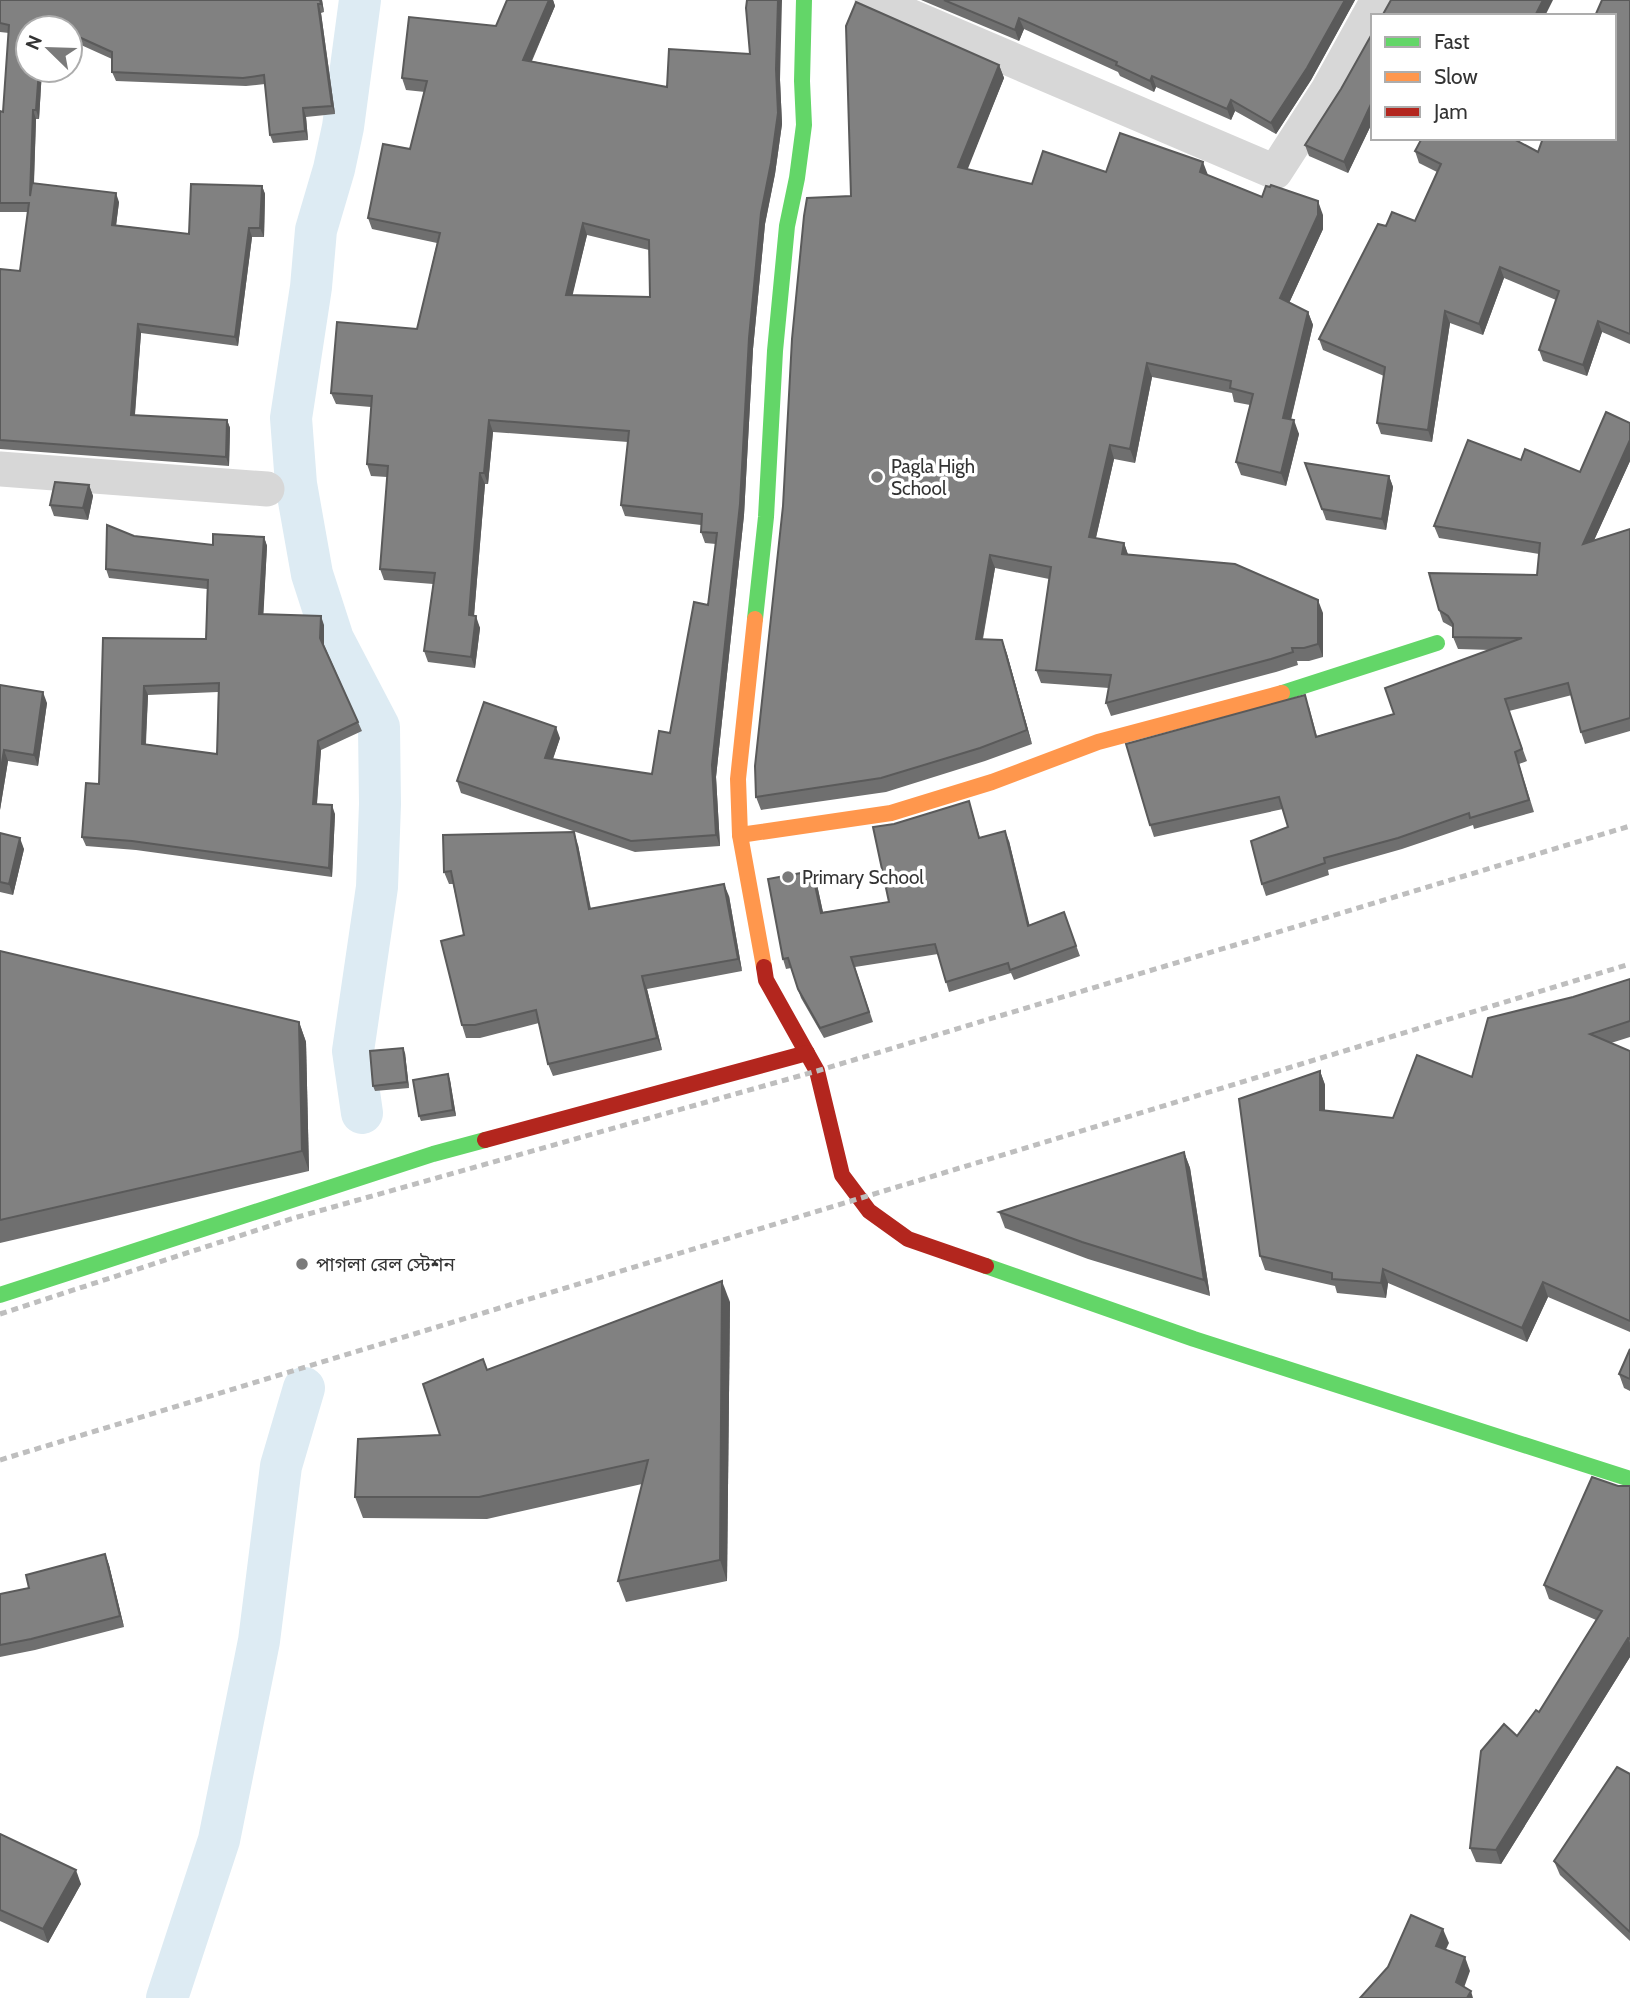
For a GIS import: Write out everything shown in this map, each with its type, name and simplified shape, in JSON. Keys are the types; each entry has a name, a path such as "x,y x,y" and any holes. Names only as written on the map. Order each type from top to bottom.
{"street":[{"path":"804,0 804,125 787,226 775,351 766,517 738,779 740,835 766,980 817,1071 842,1175 869,1211 908,1239 1207,1343 1630,1479"},
{"path":"872,0 1275,172 1328,90 1378,0"},
{"path":"0,469 267,489"},
{"path":"740,835 891,813 992,782 1098,742 1282,693 1437,643"},
{"path":"0,1295 433,1154 807,1052"}],"building":[{"path":"0,0 320,0 321,4 318,4 332,106 303,108 305,131 270,135 264,75 243,78 112,72 112,52 84,39 84,14 14,14 14,84 38,84 36,110 33,110 30,196 32,183 116,193 112,225 189,234 191,184 262,186 260,228 249,228 235,337 138,324 131,415 227,420 226,457 0,440 0,269 20,271 29,203 0,203 0,111 3,112 9,25 0,23"},
{"path":"507,0 549,0 523,60 667,87 669,49 750,54 747,0 778,0 778,113 761,213 749,338 740,504 712,765 716,835 631,841 457,781 484,702 556,727 545,758 652,774 659,731 670,733 694,602 708,605 717,533 701,532 702,514 621,505 629,431 489,420 484,473 480,473 469,615 476,616 471,657 424,651 435,573 380,569 388,466 367,464 372,396 331,393 337,322 417,329 440,233 368,218 383,144 410,149 427,81 402,78 409,17 496,26","holes":["583,223 649,240 650,297 566,295"]},
{"path":"944,0 1345,0 1307,68 1271,123 1231,100 1227,109 1152,76 1150,81 1116,65 1117,62 1019,18 1015,30"},
{"path":"1391,0 1543,0 1536,14 1383,14"},
{"path":"1602,0 1630,0 1630,334 1598,321 1583,365 1539,350 1559,291 1500,267 1479,324 1445,311 1428,430 1377,423 1385,367 1319,339 1378,224 1386,226 1392,212 1415,221 1441,164 1415,151 1421,140 1516,140 1538,152 1542,140 1616,140 1616,14 1596,14"},
{"path":"856,2 999,65 958,167 1032,184 1043,151 1106,172 1120,133 1203,162 1200,172 1262,197 1266,186 1271,185 1318,201 1318,215 1280,298 1308,312 1283,418 1294,420 1281,473 1236,462 1253,394 1230,388 1231,381 1147,363 1130,449 1110,445 1089,537 1124,543 1122,554 1235,564 1318,600 1318,644 1292,648 1293,652 1271,659 1106,703 1111,675 1036,670 1051,567 990,555 976,639 1002,640 1027,730 980,748 881,778 756,797 755,766 783,506 792,339 804,216 807,198 851,196 846,26"},
{"path":"1371,36 1371,104 1344,162 1305,145"},
{"path":"1606,412 1630,423 1630,440 1583,544 1630,529 1630,718 1581,732 1568,683 1505,699 1522,749 1515,752 1529,800 1470,818 1469,813 1398,838 1324,858 1325,863 1262,884 1251,841 1288,827 1279,797 1150,825 1126,744 1305,695 1316,737 1394,714 1385,688 1522,638 1453,637 1453,624 1448,616 1439,610 1429,573 1537,575 1540,543 1434,526 1468,440 1521,460 1525,449 1580,472"},
{"path":"1305,463 1389,476 1382,519 1322,509"},
{"path":"55,482 89,485 83,508 50,505"},
{"path":"107,525 134,536 213,545 213,534 264,537 259,614 321,616 320,638 358,722 318,741 313,804 332,805 329,868 132,841 82,837 86,783 99,784 103,638 206,639 208,580 106,569","holes":["219,683 217,754 142,744 144,686"]},
{"path":"0,685 43,692 34,755 4,750 0,775"},
{"path":"969,801 979,838 1005,831 1028,926 1064,912 1076,946 1010,970 1008,963 946,982 935,944 851,957 869,1012 820,1028 798,989 788,958 783,959 768,879 812,871 821,913 889,902 873,827 894,824"},
{"path":"574,832 589,909 724,884 738,959 642,976 657,1038 548,1064 536,1010 475,1025 462,1025 441,941 464,935 451,871 444,872 443,835"},
{"path":"0,833 20,838 9,884 0,882"},
{"path":"0,951 299,1022 302,1151 0,1220"},
{"path":"1630,979 1630,1021 1590,1034 1630,1051 1630,1321 1543,1282 1522,1328 1383,1269 1381,1283 1332,1279 1332,1273 1260,1256 1239,1099 1320,1071 1320,1110 1393,1118 1417,1055 1472,1077 1488,1018 1573,997"},
{"path":"403,1048 407,1082 373,1086 370,1051"},
{"path":"448,1074 453,1110 419,1116 413,1080"},
{"path":"1184,1152 1204,1280 1082,1242 999,1212"},
{"path":"722,1281 720,1560 618,1581 648,1460 479,1497 355,1497 358,1439 440,1435 423,1384 483,1359 487,1370"},
{"path":"1630,1349 1630,1379 1619,1374"},
{"path":"1592,1477 1618,1486 1630,1486 1630,1639 1628,1638 1496,1850 1470,1848 1481,1751 1504,1724 1517,1736 1536,1710 1539,1712 1602,1611 1544,1585"},
{"path":"105,1554 120,1616 0,1645 0,1594 29,1588 26,1575"},
{"path":"1617,1767 1630,1774 1630,1932 1554,1861"},
{"path":"0,1834 76,1870 43,1929 0,1910"},
{"path":"1411,1915 1443,1929 1436,1946 1465,1957 1456,1982 1471,1991 1467,1998 1360,1998 1388,1967"}],"waterway":[{"path":"360,0 343,127 316,230 311,287 291,418 296,484 312,574 333,639 379,727 377,887 353,1051 362,1113"},
{"path":"167,1998 219,1840 259,1641 281,1466 304,1388"}],"railway":[{"path":"0,1314 294,1218 817,1071 1630,826"},
{"path":"0,1460 1630,964"}],"traffic: fast":[{"path":"755,619 766,517 775,351 787,226 804,125 804,0"},
{"path":"1282,693 1437,643"},
{"path":"0,1295 433,1154 485,1140"},
{"path":"986,1266 1194,1339 1630,1479"}],"traffic: slow":[{"path":"755,619 738,779 740,835 764,967"},
{"path":"740,835 891,813 992,782 1098,742 1282,693"}],"traffic: jam":[{"path":"764,967 766,980 817,1071 842,1175 869,1211 908,1239 986,1266"},
{"path":"485,1140 807,1053"}],"place":[{"name":"Pagla High School","path":"877,477"},
{"name":"Primary School","path":"788,877"},
{"name":"পাগলা রেল স্টেশন","path":"302,1264"}]}
